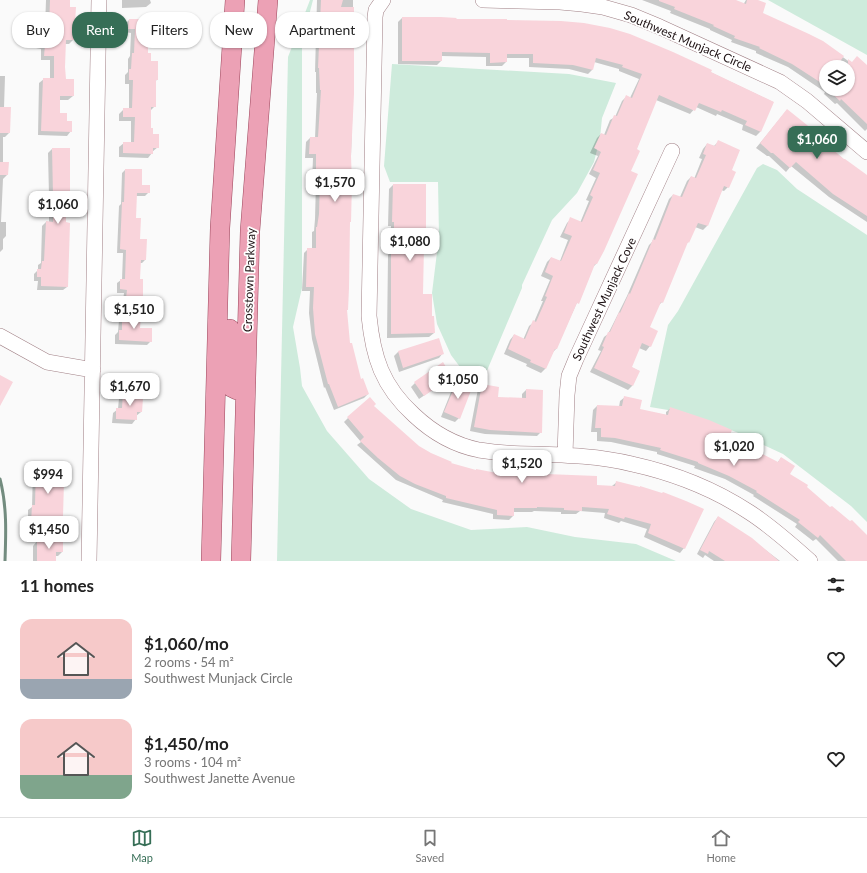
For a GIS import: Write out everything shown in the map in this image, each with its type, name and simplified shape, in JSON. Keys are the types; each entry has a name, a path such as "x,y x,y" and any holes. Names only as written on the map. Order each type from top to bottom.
{"main road":[{"path":"210,561 219,255 235,0"},
{"name":"Crosstown Parkway","path":"241,561 250,231 268,0"},
{"path":"219,255 228,286 230,308 230,383 231,386 237,390 242,389 246,383"}],"street":[{"path":"89,561 99,0"},
{"path":"382,0 376,10 375,17 369,316 371,336 377,362 388,385 403,405 422,422 445,438 478,450 503,453 600,458 631,463 688,481 749,512 782,536 810,561"},
{"name":"Southwest Munjack Circle","path":"483,0 582,4 603,7 631,15 780,82 819,110 867,152"},
{"name":"Southwest Munjack Cove","path":"565,455 569,376 672,151"},
{"path":"0,336 47,362 93,370"}],"green space":[{"path":"310,0 313,0 310,12 305,12"},
{"path":"768,0 867,0 867,55"},
{"path":"291,48 302,48 302,288 293,327 302,386 327,431 369,479 411,509 471,530 527,527 575,537 636,544 676,561 277,561 288,57"},
{"path":"392,64 569,74 616,83 602,118 600,138 594,162 577,193 552,220 522,285 483,380 463,371 451,355 437,324 432,293 439,236 438,182 390,182 384,166"},
{"path":"763,164 777,170 797,189 867,235 867,522 851,506 783,454 736,432 686,413 650,407 668,325 678,311 757,168"}],"building":[{"path":"50,0 70,0 70,7 76,7 76,12 72,12 72,40 66,40 65,67 66,79 74,79 74,96 60,96 60,113 67,113 67,121 72,121 72,132 41,131 43,78 54,78 54,56 44,56 45,48 64,48 64,12 50,12"},
{"path":"321,0 343,0 341,7 354,7 354,12 320,12"},
{"path":"736,0 746,4 747,0 758,0 766,3 763,13 823,41 844,56 841,60 819,60 819,81 792,64 759,48 760,47 734,38 735,36 713,26 714,25 674,9 675,7 659,1"},
{"path":"402,17 561,21 584,23 610,28 630,34 673,52 774,102 761,132 745,125 747,121 722,110 721,112 699,103 695,111 659,95 637,149 640,151 631,171 638,174 604,251 597,264 595,264 579,304 577,303 557,349 555,349 546,369 530,362 531,360 508,349 514,334 525,339 533,320 536,322 547,297 545,296 553,276 545,272 551,257 561,261 572,236 564,233 570,217 582,222 593,197 590,195 600,173 593,170 601,152 594,148 601,133 606,135 614,115 617,116 626,95 632,98 642,74 622,67 623,65 596,58 593,70 573,65 533,63 533,54 507,54 507,62 490,63 490,53 442,52 442,61 402,61"},
{"path":"129,19 136,19 136,48 148,48 148,53 151,53 151,61 158,61 156,107 151,107 151,128 153,128 153,134 159,134 159,148 153,148 153,154 123,153 123,142 134,142 135,117 123,117 123,108 132,108 133,80 129,80 129,69 131,69 132,53 134,53 135,29 128,29"},
{"path":"319,48 354,48 351,222 347,310 350,343 352,343 361,379 363,378 369,394 338,407 328,384 315,334 313,308 314,287 306,287 307,248 316,248 316,227 319,214 320,178 316,178 316,154 309,154 310,137 318,137 321,90 318,68"},
{"path":"857,56 867,65 867,124 841,99 840,101 835,96 855,96 855,60 854,60"},
{"path":"0,107 11,107 10,133 0,133"},
{"path":"787,109 844,159 867,175 867,216 833,194 796,162 790,168 760,143"},
{"path":"718,140 740,150 732,170 736,172 729,188 724,186 708,226 698,223 689,243 688,242 663,303 661,302 650,327 658,331 651,347 642,343 632,367 640,371 633,386 594,368 604,347 602,346 608,332 610,332 629,293 630,294 653,239 655,240 673,194 682,197 691,176 696,178 706,155 703,154 707,143 715,146"},
{"path":"52,148 70,148 70,197 66,197 66,222 70,223 68,287 41,286 41,277 37,277 37,269 41,269 42,261 44,261 46,221 53,222 53,205 48,205 48,195 53,195"},
{"path":"0,162 9,162 8,175 0,175"},
{"path":"125,169 142,169 142,185 150,185 150,193 137,193 136,218 141,218 140,239 147,239 146,260 141,260 140,279 143,279 143,299 126,298 127,290 120,289 120,279 125,279 126,250 120,249"},
{"path":"393,184 426,184 426,228 434,228 434,246 424,246 423,294 432,294 432,316 434,316 435,333 391,334 391,249 394,249 394,222 392,222"},
{"path":"122,315 141,315 140,328 152,328 152,342 119,340 119,330 122,330"},
{"path":"439,338 444,354 403,368 398,351"},
{"path":"443,362 452,377 424,396 414,382"},
{"path":"0,375 13,382 0,406"},
{"path":"457,381 472,388 460,419 444,412"},
{"path":"482,384 499,387 498,397 526,398 526,389 543,390 542,433 490,430 474,427"},
{"path":"123,392 135,393 134,398 143,398 142,412 137,412 137,420 116,419 116,408 122,408"},
{"path":"624,396 642,400 640,409 668,415 670,407 709,420 732,430 727,442 741,449 742,446 754,452 755,450 778,462 781,457 795,466 790,474 808,485 807,487 830,507 832,506 850,521 852,520 867,535 867,561 846,561 820,535 818,538 798,522 800,520 756,492 757,491 729,476 698,462 660,450 661,448 615,438 601,437 601,428 595,428 597,405 622,406"},
{"path":"370,397 376,404 374,406 419,446 452,462 451,463 476,470 497,473 597,476 597,485 615,486 616,481 640,486 662,493 663,492 704,509 685,549 648,533 651,524 607,514 609,509 582,507 582,511 564,510 564,508 514,508 514,516 497,515 497,510 446,498 446,496 415,484 400,476 360,441 364,437 347,417"},
{"path":"36,464 59,464 58,482 64,482 63,516 55,516 55,525 31,524 32,505 35,505"},
{"path":"718,516 752,538 779,561 725,561 709,551 708,554 700,550"},
{"path":"37,540 63,540 63,552 56,552 56,561 37,561"}],"waterway":[{"path":"0,479 5,509 5,561"}]}
